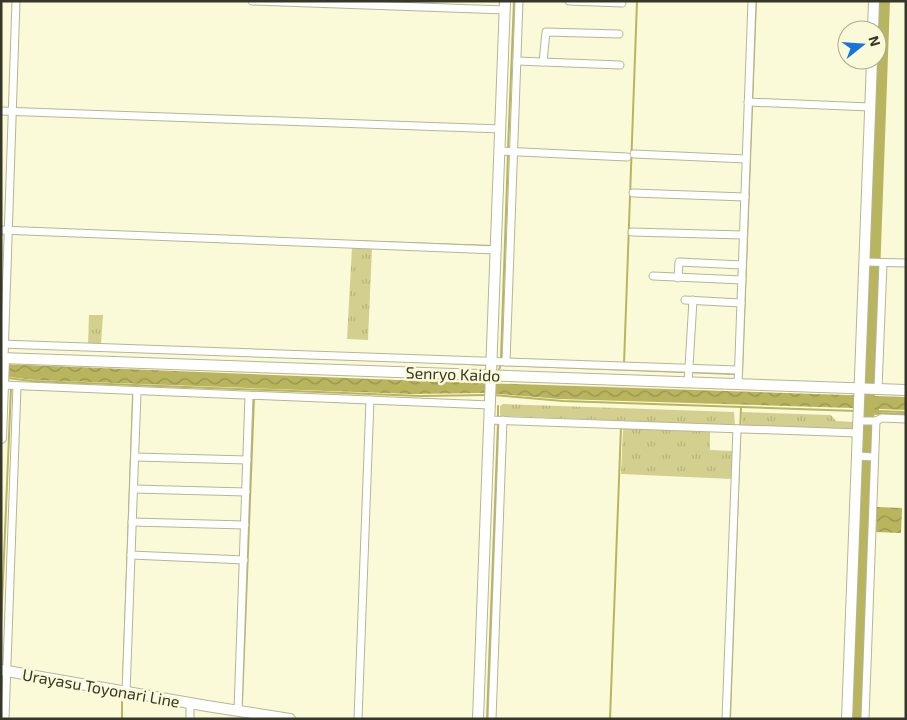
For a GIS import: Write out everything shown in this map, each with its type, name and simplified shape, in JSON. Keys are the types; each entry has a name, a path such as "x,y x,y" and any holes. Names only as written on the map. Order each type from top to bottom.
{"street":[{"path":"1,438 6,229 16,1"},
{"path":"252,1 505,6 501,129 507,152 499,361 491,378 490,401 497,420 492,719"},
{"path":"499,361 496,250 517,61 519,1"},
{"path":"569,1 622,3"},
{"path":"738,384 746,159 751,102 752,1"},
{"path":"873,20 874,1"},
{"path":"544,62 546,32 619,34"},
{"path":"517,61 620,65"},
{"path":"872,70 870,107 878,389"},
{"path":"751,102 870,107"},
{"path":"1,111 501,129"},
{"path":"507,152 746,159"},
{"path":"633,193 745,197"},
{"path":"6,229 496,250"},
{"path":"632,232 743,235"},
{"path":"678,278 679,262 742,265"},
{"path":"874,262 906,263"},
{"path":"865,719 873,457 859,392 874,262"},
{"path":"653,276 742,280"},
{"path":"688,374 689,300 741,302"},
{"path":"3,344 116,348 157,354"},
{"path":"42,359 43,345"},
{"path":"116,348 116,362"},
{"name":"Senryo Kaido","path":"3,360 42,359 116,362 157,354 375,362 491,378 688,374 738,384 859,392 878,389 906,390"},
{"path":"375,362 499,361 623,366 688,374 738,370"},
{"path":"3,385 370,400 490,401"},
{"path":"5,719 4,671 7,538 16,386"},
{"path":"126,693 138,392"},
{"path":"238,714 249,396"},
{"path":"358,719 370,400"},
{"path":"866,420 882,418 906,419"},
{"path":"497,420 858,433"},
{"path":"478,719 497,420"},
{"path":"847,719 859,456 858,433 866,420"},
{"path":"726,719 739,430"},
{"path":"859,456 873,457"},
{"path":"135,457 247,460"},
{"path":"134,489 246,492"},
{"path":"132,522 245,525"},
{"path":"131,555 244,560"},
{"name":"Urayasu Toyonari Line","path":"4,671 238,714 290,719"},
{"path":"190,704 190,719"}],"green space":[{"path":"352,247 372,248 368,340 347,339"},
{"path":"89,315 103,315 101,344 88,344"},
{"path":"503,404 734,412 735,425 500,416 500,406"},
{"path":"742,412 831,415 836,421 854,422 853,430 742,426"},
{"path":"623,428 710,432 710,450 733,451 732,479 621,474"}],"water":[{"path":"1,364 423,381 906,397 906,410 879,409 879,415 864,414 853,408 559,399 485,393 411,394 35,380 1,376"},
{"path":"877,507 902,508 901,533 876,532"}],"waterway":[{"path":"508,149 514,1"},
{"path":"624,364 637,1"},
{"path":"741,374 756,1"},
{"path":"870,384 884,1"},
{"path":"501,359 508,154"},
{"path":"348,241 493,246"},
{"path":"306,358 371,360"},
{"path":"449,363 486,365"},
{"path":"499,370 501,363"},
{"path":"499,365 735,374"},
{"path":"7,378 32,381 421,396 487,395"},
{"path":"1,628 11,388"},
{"path":"858,719 869,394"},
{"path":"494,395 563,401 856,411"},
{"path":"123,684 133,396"},
{"path":"242,703 254,398"},
{"path":"498,406 498,419"},
{"path":"730,719 741,407"},
{"path":"878,411 906,412"},
{"path":"878,413 906,414"},
{"path":"487,719 498,423"},
{"path":"610,719 621,427"},
{"path":"122,702 122,719"}]}
